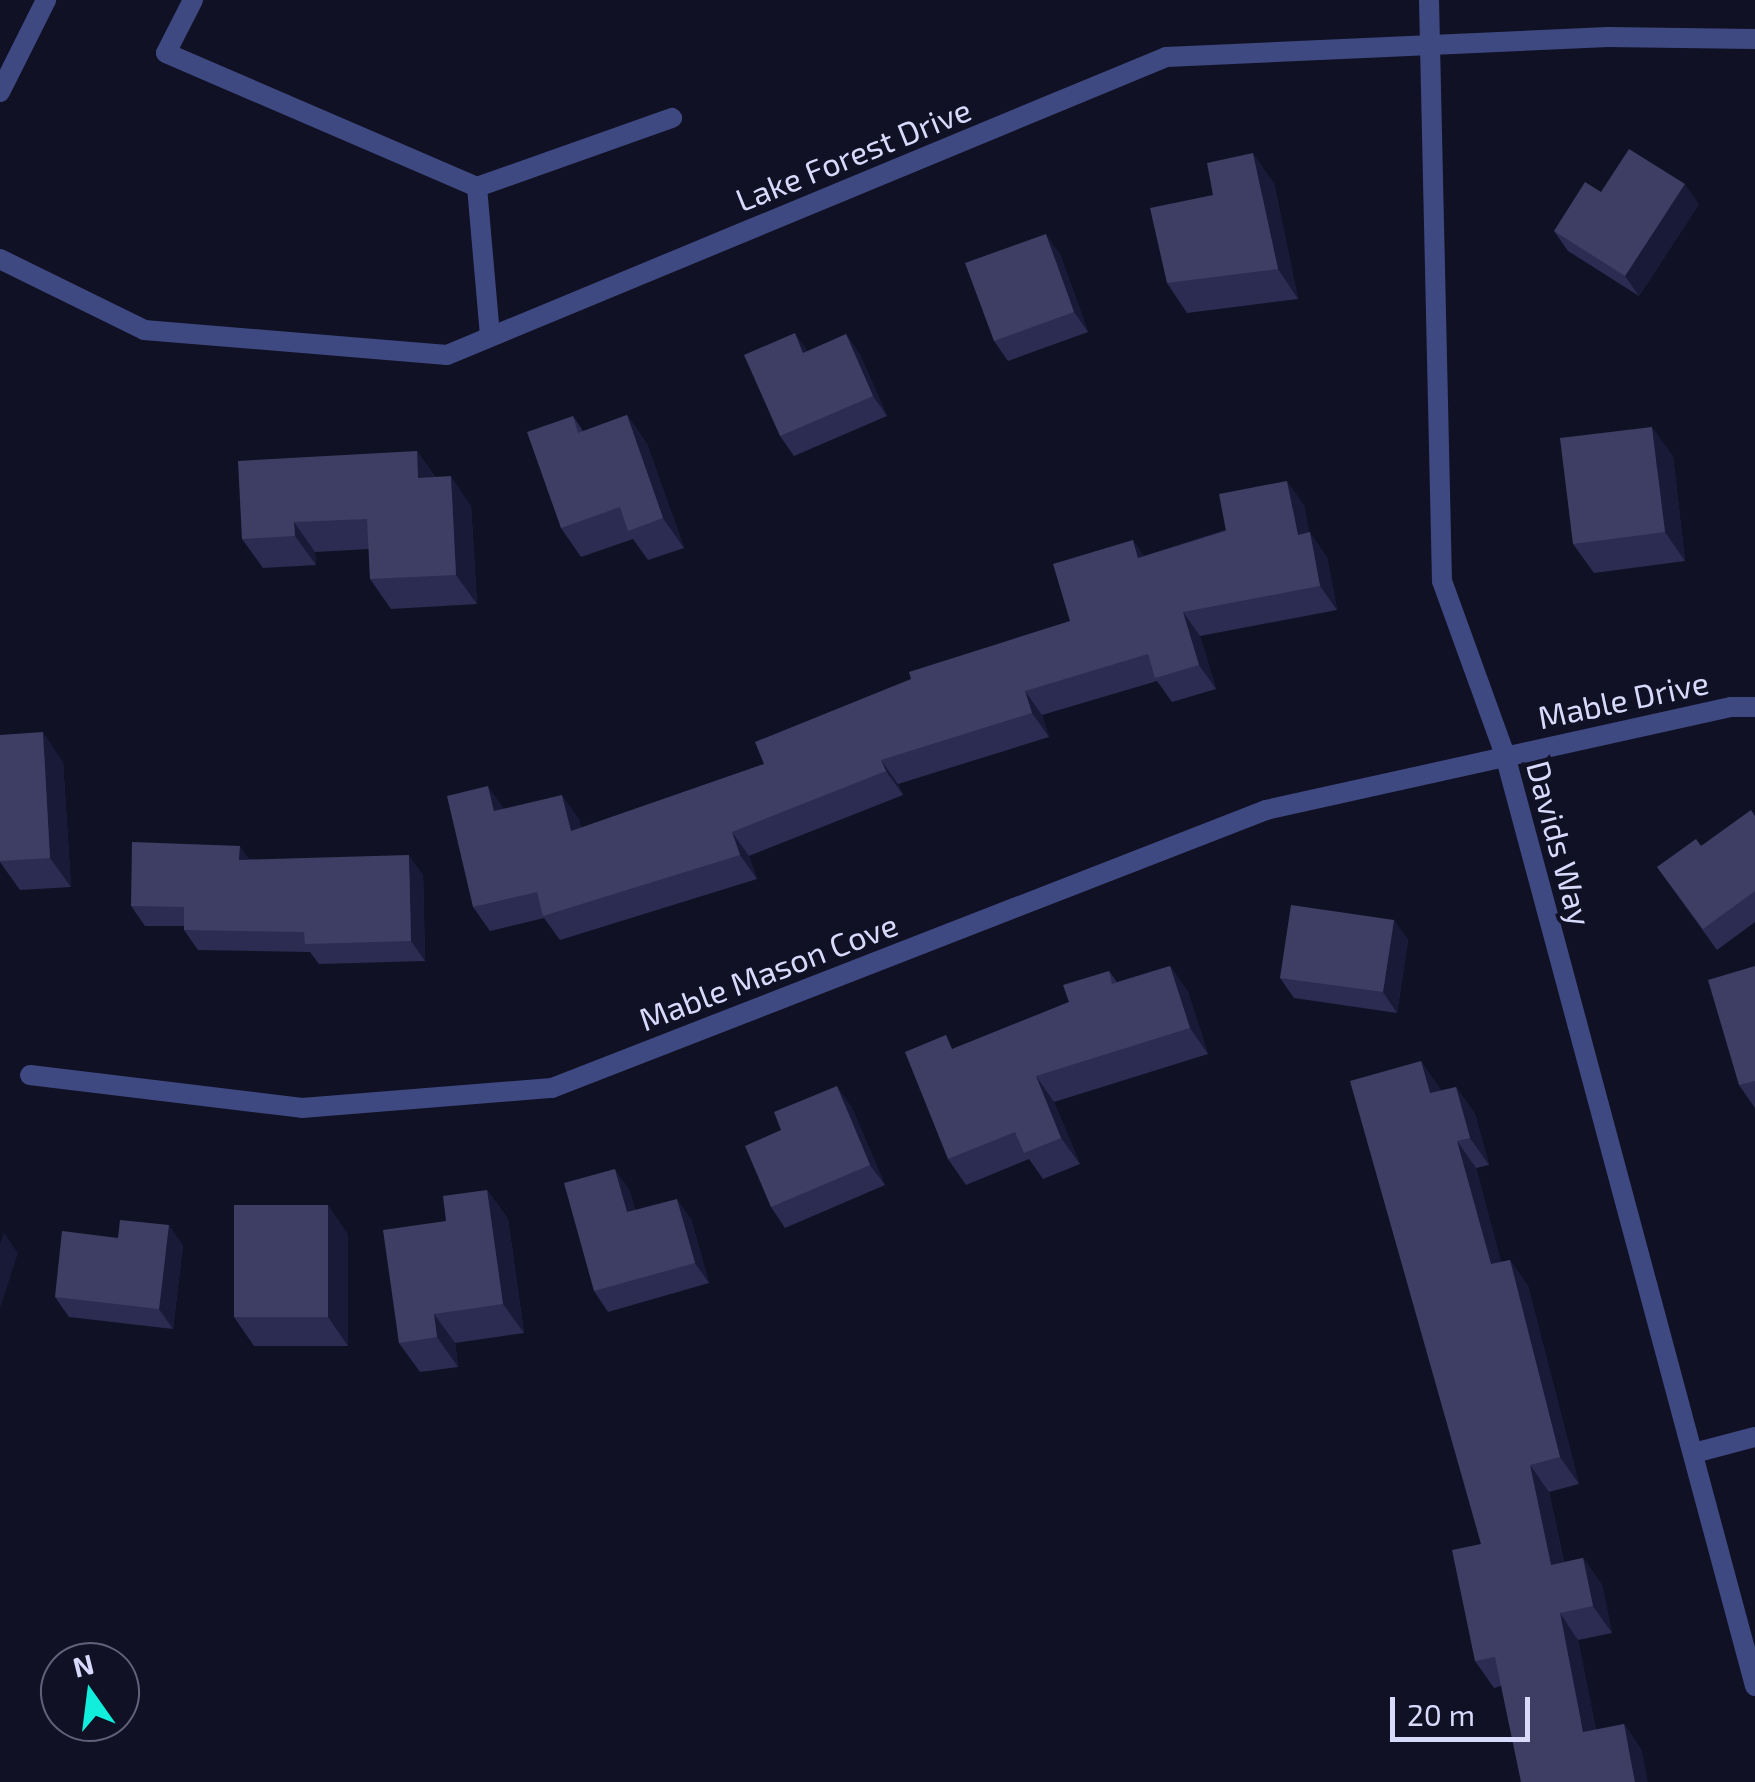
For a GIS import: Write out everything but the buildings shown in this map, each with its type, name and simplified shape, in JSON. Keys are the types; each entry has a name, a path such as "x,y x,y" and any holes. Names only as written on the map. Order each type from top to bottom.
{"street":[{"path":"0,92 46,0"},
{"path":"193,0 166,53 477,187 672,118"},
{"name":"Davids Way","path":"1428,0 1442,581 1505,755 1755,1686"},
{"name":"Lake Forest Drive","path":"0,260 144,330 447,354 1166,57 1428,44 1755,39"},
{"path":"477,187 490,336"},
{"name":"Mable Drive","path":"1505,755 1755,707"},
{"name":"Mable Mason Cove","path":"30,1075 302,1108 552,1088 1266,810 1505,755"},
{"path":"1694,1453 1755,1437"}]}
